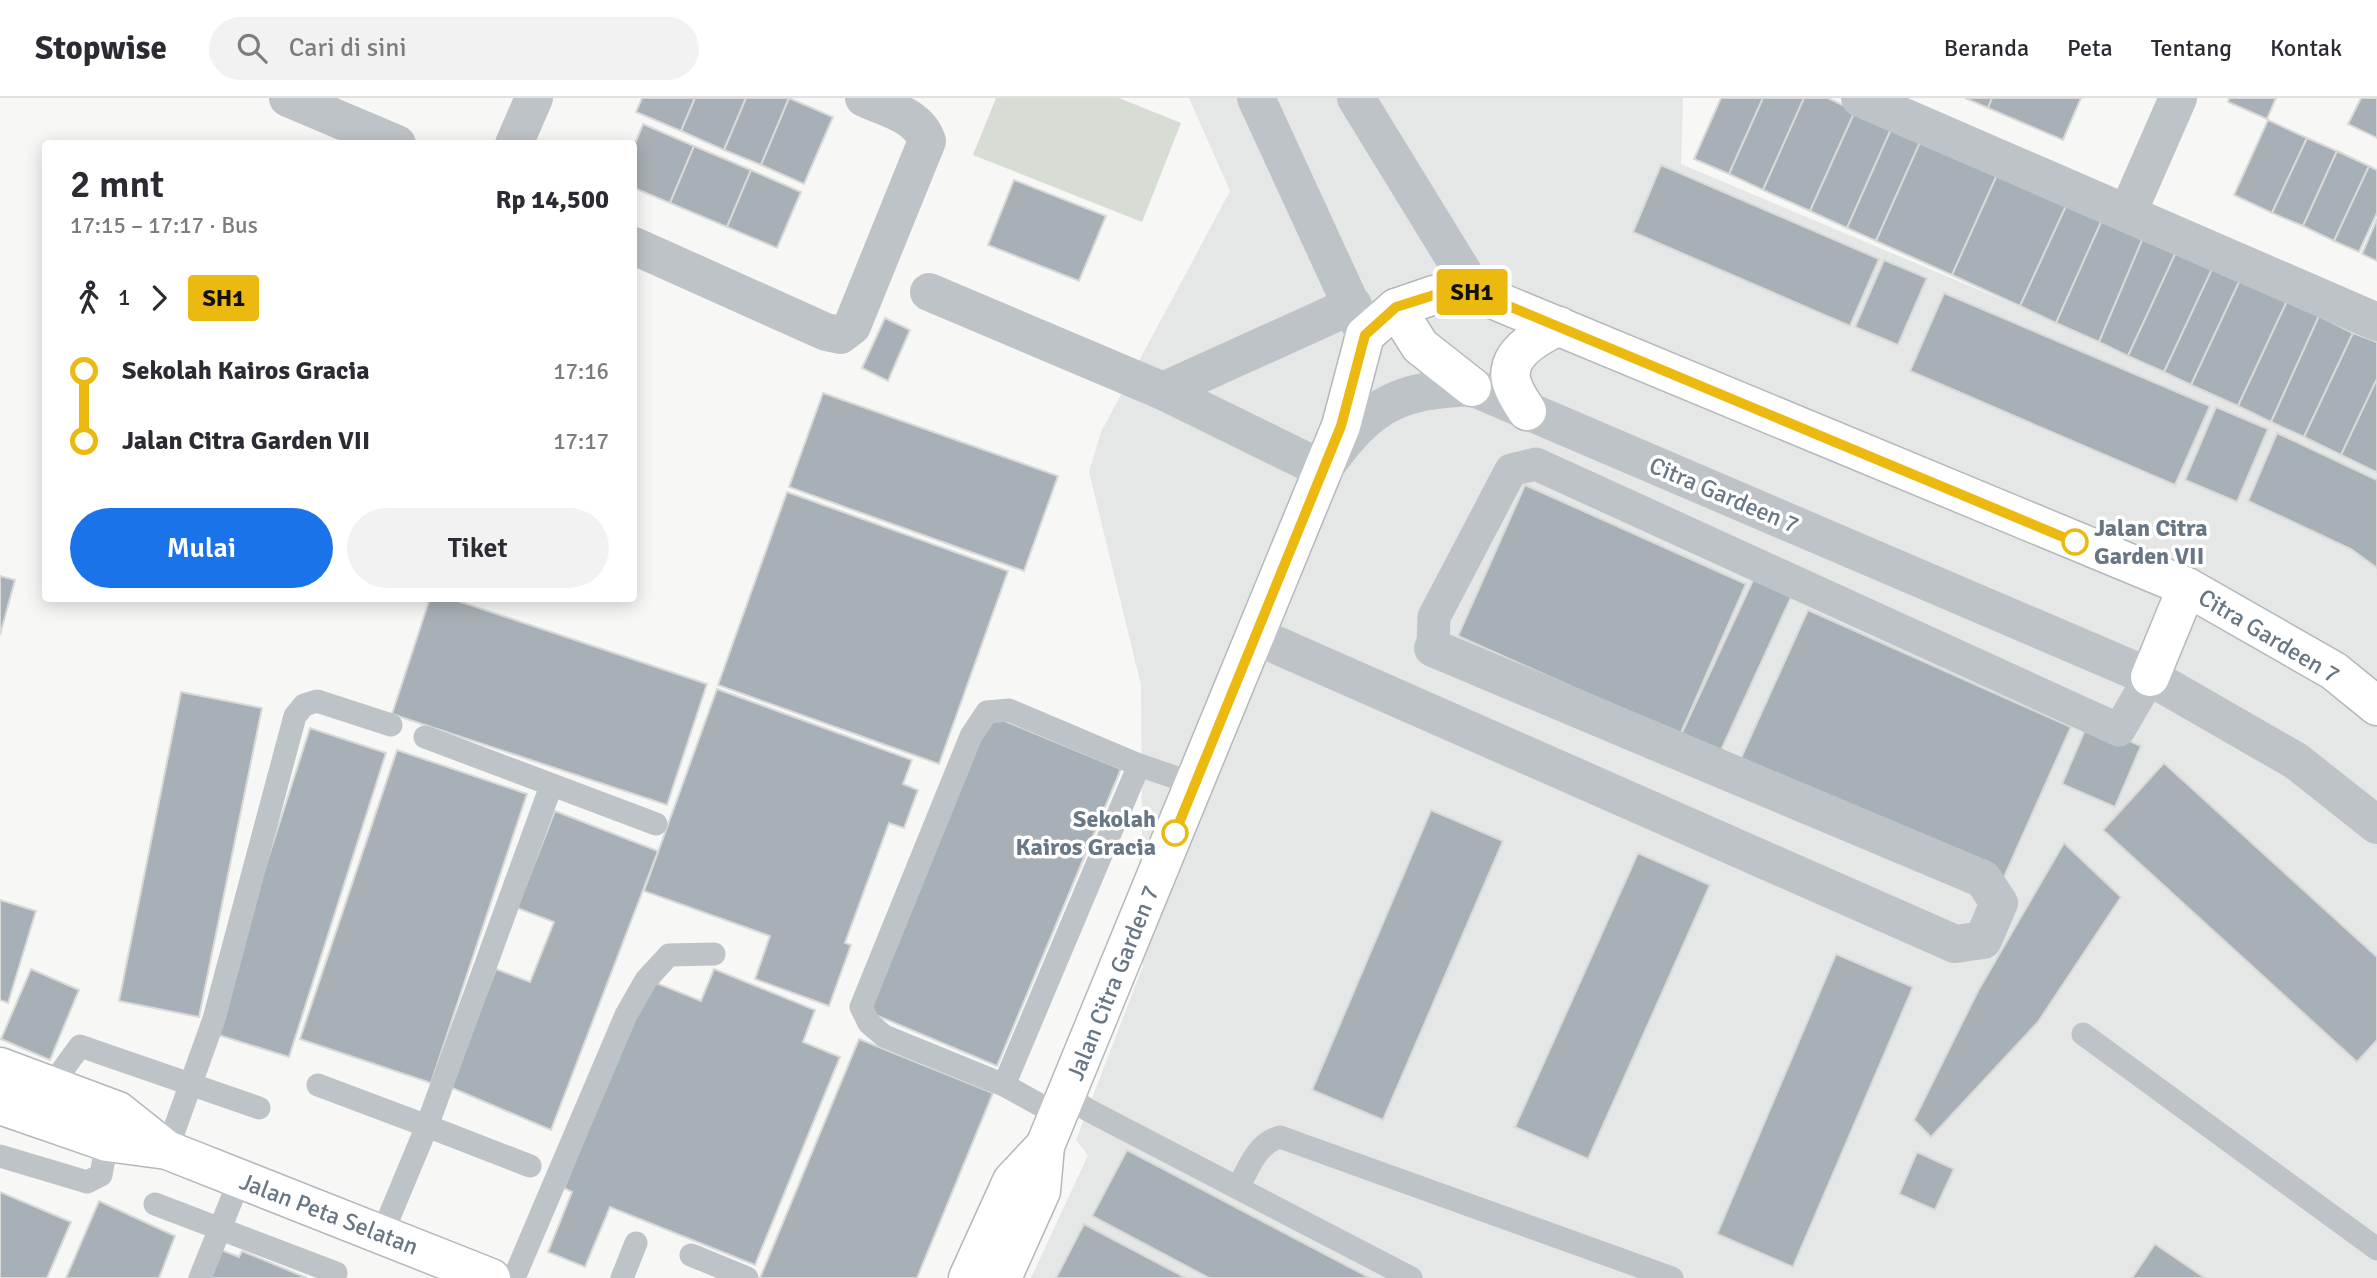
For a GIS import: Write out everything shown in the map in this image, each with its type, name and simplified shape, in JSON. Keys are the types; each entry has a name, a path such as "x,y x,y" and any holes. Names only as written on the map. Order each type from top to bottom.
{"main road":[{"path":"1359,320 1434,295 1475,292"},
{"name":"Citra Gardeen 7","path":"1475,292 2187,587 2334,671 2377,706"},
{"path":"1396,307 1420,346 1472,387"},
{"name":"Jalan Citra Garden 7","path":"968,1278 1012,1181 1051,1131 1075,1078 1324,470 1345,415 1359,320"},
{"path":"1527,411 1511,384 1514,360 1532,339 1559,326"},
{"path":"2150,677 2187,587"},
{"name":"Jalan Peta Selatan","path":"0,1067 118,1111 167,1150"},
{"name":"Jalan Peta Selatan","path":"0,1105 107,1142 167,1150 491,1278"},
{"name":"Jalan Citra Garden 7","path":"1002,1278 1041,1191 1051,1131"}],"street":[{"path":"288,98 388,140"},
{"path":"516,140 534,98"},
{"path":"637,247 826,332 840,335 852,326 927,141 922,127 913,120 864,98"},
{"path":"1163,391 1359,320 1256,98"},
{"path":"1356,98 1475,292"},
{"path":"1860,98 2377,321"},
{"path":"2128,212 2178,98"},
{"path":"929,292 1163,391 1324,470"},
{"name":"Citra Gardeen 7","path":"1472,387 2150,677 2296,761 2377,825"},
{"name":"Jalan Citra Garden 7","path":"1324,470 1350,433 1385,405 1427,389 1472,387"},
{"path":"1256,636 1955,944 1983,940 1999,903 1983,879 1433,648 1434,617 1511,470 1536,464 2119,730 2150,677"}],"lane":[{"path":"167,1150 215,1019 295,716 304,705 317,701 391,725"},
{"path":"1051,1131 1004,1085 884,1036 869,1023 862,1007 971,736 987,712 1009,710 1139,765 1195,784"},
{"path":"425,737 656,824"},
{"path":"1004,1085 1139,765"},
{"path":"382,1234 427,1126 551,786"},
{"path":"514,1278 626,1015 646,980 669,955 715,954"},
{"path":"2083,1034 2377,1248"},
{"path":"51,1086 80,1046 259,1108"},
{"path":"1075,1078 1073,1095 1077,1103 1411,1278"},
{"path":"318,1085 530,1166"},
{"path":"1238,1188 1259,1149 1266,1141 1280,1137 1672,1278"},
{"path":"0,1156 87,1182 101,1175 107,1142"},
{"path":"200,1278 240,1179"},
{"path":"155,1204 336,1273"},
{"path":"622,1278 636,1243"},
{"path":"691,1255 747,1278"}],"shaded area":[{"path":"996,98 1119,98 1181,123 1142,222 973,155"},
{"path":"1189,98 1683,98 1681,164 2377,458 2377,1278 1031,1278 1088,1155 1076,1140 1143,966 1141,685 1089,472 1101,432 1230,191"}],"building":[{"path":"642,98 695,98 681,131 636,112"},
{"path":"695,98 746,98 724,150 681,131"},
{"path":"746,98 789,98 761,165 724,150"},
{"path":"789,98 833,117 804,184 761,165"},
{"path":"1721,98 1763,98 1729,174 1694,159"},
{"path":"1763,98 1804,98 1763,190 1729,174"},
{"path":"1804,98 1828,98 1855,111 1810,211 1763,190"},
{"path":"1965,98 1992,98 1988,108"},
{"path":"1992,98 2081,98 2063,140 1988,108"},
{"path":"2229,98 2276,98 2267,119 2228,102"},
{"path":"2361,98 2377,98 2377,138 2348,124"},
{"path":"1855,111 1892,127 1847,228 1810,211"},
{"path":"2268,120 2307,138 2272,213 2234,195"},
{"path":"643,124 694,146 670,203 637,189 636,140"},
{"path":"1892,127 1921,140 1876,241 1847,228"},
{"path":"2307,138 2337,151 2303,226 2272,213"},
{"path":"1921,140 1997,175 1952,275 1876,241"},
{"path":"694,146 751,170 727,227 670,203"},
{"path":"2337,151 2369,166 2334,241 2303,226"},
{"path":"1661,165 1879,259 1850,326 1633,232"},
{"path":"2369,166 2377,170 2377,213 2359,252 2334,241"},
{"path":"751,170 801,192 777,248 727,227"},
{"path":"1997,175 2066,206 2020,306 1952,275"},
{"path":"1014,180 1106,216 1079,281 988,245"},
{"path":"2066,206 2102,220 2056,323 2020,306"},
{"path":"2377,219 2377,261 2362,254"},
{"path":"2102,220 2143,238 2099,342 2056,323"},
{"path":"2143,238 2177,250 2128,356 2099,342"},
{"path":"2177,250 2213,267 2164,372 2128,356"},
{"path":"1884,260 1927,278 1898,345 1855,327"},
{"path":"2213,267 2240,280 2191,385 2164,372"},
{"path":"2240,280 2287,301 2238,406 2191,385"},
{"path":"1944,293 2210,406 2175,485 1910,371"},
{"path":"2287,301 2319,316 2271,422 2238,406"},
{"path":"2319,316 2353,333 2304,437 2271,422"},
{"path":"885,318 910,330 888,381 862,368"},
{"path":"2353,333 2377,342 2377,379 2341,455 2304,437"},
{"path":"2377,379 2377,470 2376,472 2341,455"},
{"path":"823,393 1058,476 1024,571 789,487"},
{"path":"2216,407 2268,429 2237,502 2185,480"},
{"path":"2277,433 2377,480 2377,568 2351,549 2248,501"},
{"path":"1525,485 1746,584 1680,735 1458,636"},
{"path":"787,492 1008,571 939,764 718,685"},
{"path":"0,576 15,580 0,635"},
{"path":"1755,576 1793,593 1717,759 1678,741"},
{"path":"429,602 461,602 707,684 667,805 392,714"},
{"path":"1808,610 2071,727 2004,877 1741,758"},
{"path":"717,689 912,760 903,784 918,790 904,828 889,823 845,943 851,945 829,1006 755,979 770,936 644,891"},
{"path":"181,692 262,708 199,1017 119,1001"},
{"path":"988,714 1121,769 997,1066 864,1010"},
{"path":"2088,723 2141,746 2115,807 2062,784"},
{"path":"310,728 386,753 289,1057 212,1033"},
{"path":"397,750 527,794 431,1083 300,1039"},
{"path":"2164,763 2377,957 2377,1040 2357,1062 2103,830"},
{"path":"1431,810 1503,841 1383,1120 1312,1090"},
{"path":"555,811 658,851 551,1130 450,1087 496,969 530,982 554,922 517,908"},
{"path":"2064,843 2121,897 2038,1022 1931,1137 1914,1120 1978,991"},
{"path":"1638,853 1710,885 1588,1159 1515,1127"},
{"path":"0,900 36,911 8,1003 0,1000"},
{"path":"1836,954 1913,987 1793,1267 1717,1234"},
{"path":"31,969 79,990 50,1060 1,1039"},
{"path":"714,969 815,1010 803,1042 840,1057 755,1265 610,1207 585,1267 548,1252 572,1192 564,1188 649,980 701,1001"},
{"path":"859,1039 993,1093 917,1278 760,1278"},
{"path":"1127,1150 1370,1278 1209,1278 1092,1216"},
{"path":"1917,1152 1954,1169 1935,1210 1899,1194"},
{"path":"0,1192 71,1222 47,1278 0,1278"},
{"path":"99,1201 175,1236 159,1278 66,1278"},
{"path":"1084,1224 1186,1278 1056,1278"},
{"path":"2155,1244 2205,1278 2132,1278"},
{"path":"219,1249 239,1257 242,1251 307,1278 207,1278"}],"bus line":[{"name":"SH1","path":"1175,833 1341,426 1365,335 1396,307 1434,295 1475,292 2075,542"}],"place":[{"name":"Jalan Citra Garden VII","path":"2075,542"},
{"name":"Sekolah Kairos Gracia","path":"1175,833"}]}
